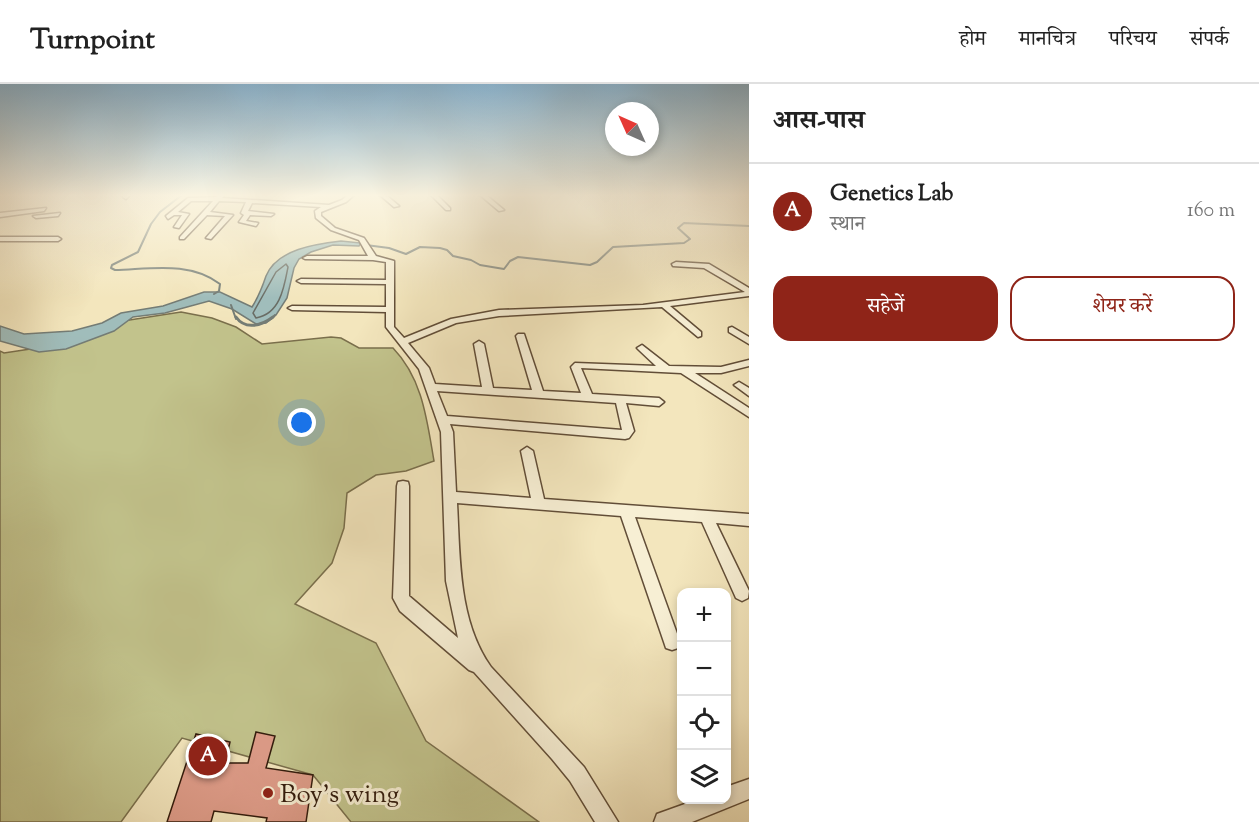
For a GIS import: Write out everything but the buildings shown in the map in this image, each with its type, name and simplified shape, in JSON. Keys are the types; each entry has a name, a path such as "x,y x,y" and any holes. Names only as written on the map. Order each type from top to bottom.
{"street":[{"path":"182,238 190,229"},
{"path":"209,238 217,229"},
{"path":"335,229 357,236 368,249 390,261 390,327 421,363 447,432 452,497 454,581 466,638 473,656 485,673"},
{"path":"0,239 19,235 58,239"},
{"path":"338,258 339,246"},
{"path":"308,258 338,258 368,249"},
{"path":"676,264 706,266 749,293"},
{"path":"301,281 391,282"},
{"path":"402,342 454,321 500,313 664,305 749,293"},
{"path":"664,305 698,334"},
{"path":"292,308 390,310"},
{"path":"732,330 749,341"},
{"path":"521,336 539,395"},
{"path":"479,344 488,391"},
{"path":"642,348 666,369"},
{"path":"587,396 576,367 578,364 721,370 749,363"},
{"path":"683,370 749,412"},
{"path":"739,385 749,393"},
{"path":"430,387 659,402"},
{"path":"443,420 624,435 628,431 620,399"},
{"path":"527,451 539,504"},
{"path":"403,486 401,598 406,605 485,673 559,752 577,774 607,822"},
{"path":"452,497 749,520"},
{"path":"626,512 672,642"},
{"path":"706,517 742,593"},
{"path":"731,796 749,789"},
{"path":"665,822 712,804"}],"green space":[{"path":"181,312 212,318 236,327 262,344 341,338 359,348 393,348 403,360 422,401 434,461 406,471 376,475 347,493 344,528 332,563 295,604 376,643 426,741 539,822 351,822 313,775 182,738 121,822 0,822 0,351 4,353 37,348 123,321"}],"water":[{"path":"341,241 361,243 359,246 333,245 311,252 299,259 294,268 287,298 276,315 266,323 256,324 232,309 209,301 165,313 133,317 114,331 66,349 39,352 0,341 0,326 24,334 72,331 102,323 121,313 163,306 204,292 220,292 252,307 271,267 279,260 309,246"}],"waterway":[{"path":"148,229 138,252 112,265 111,268 115,270 170,268 196,272 220,284 219,291 214,294"},
{"path":"366,245 389,248 406,254 420,247 440,248 447,250 453,256 471,260 480,265 504,269 510,261 518,257 590,265 597,262 613,247 684,243 690,239 680,229"},
{"path":"231,305 236,319"},
{"path":"236,317 248,325 263,323 273,317"}],"place":[{"name":"Genetics Lab","path":"208,756"},
{"name":"Boy's wing","path":"268,793"}]}
